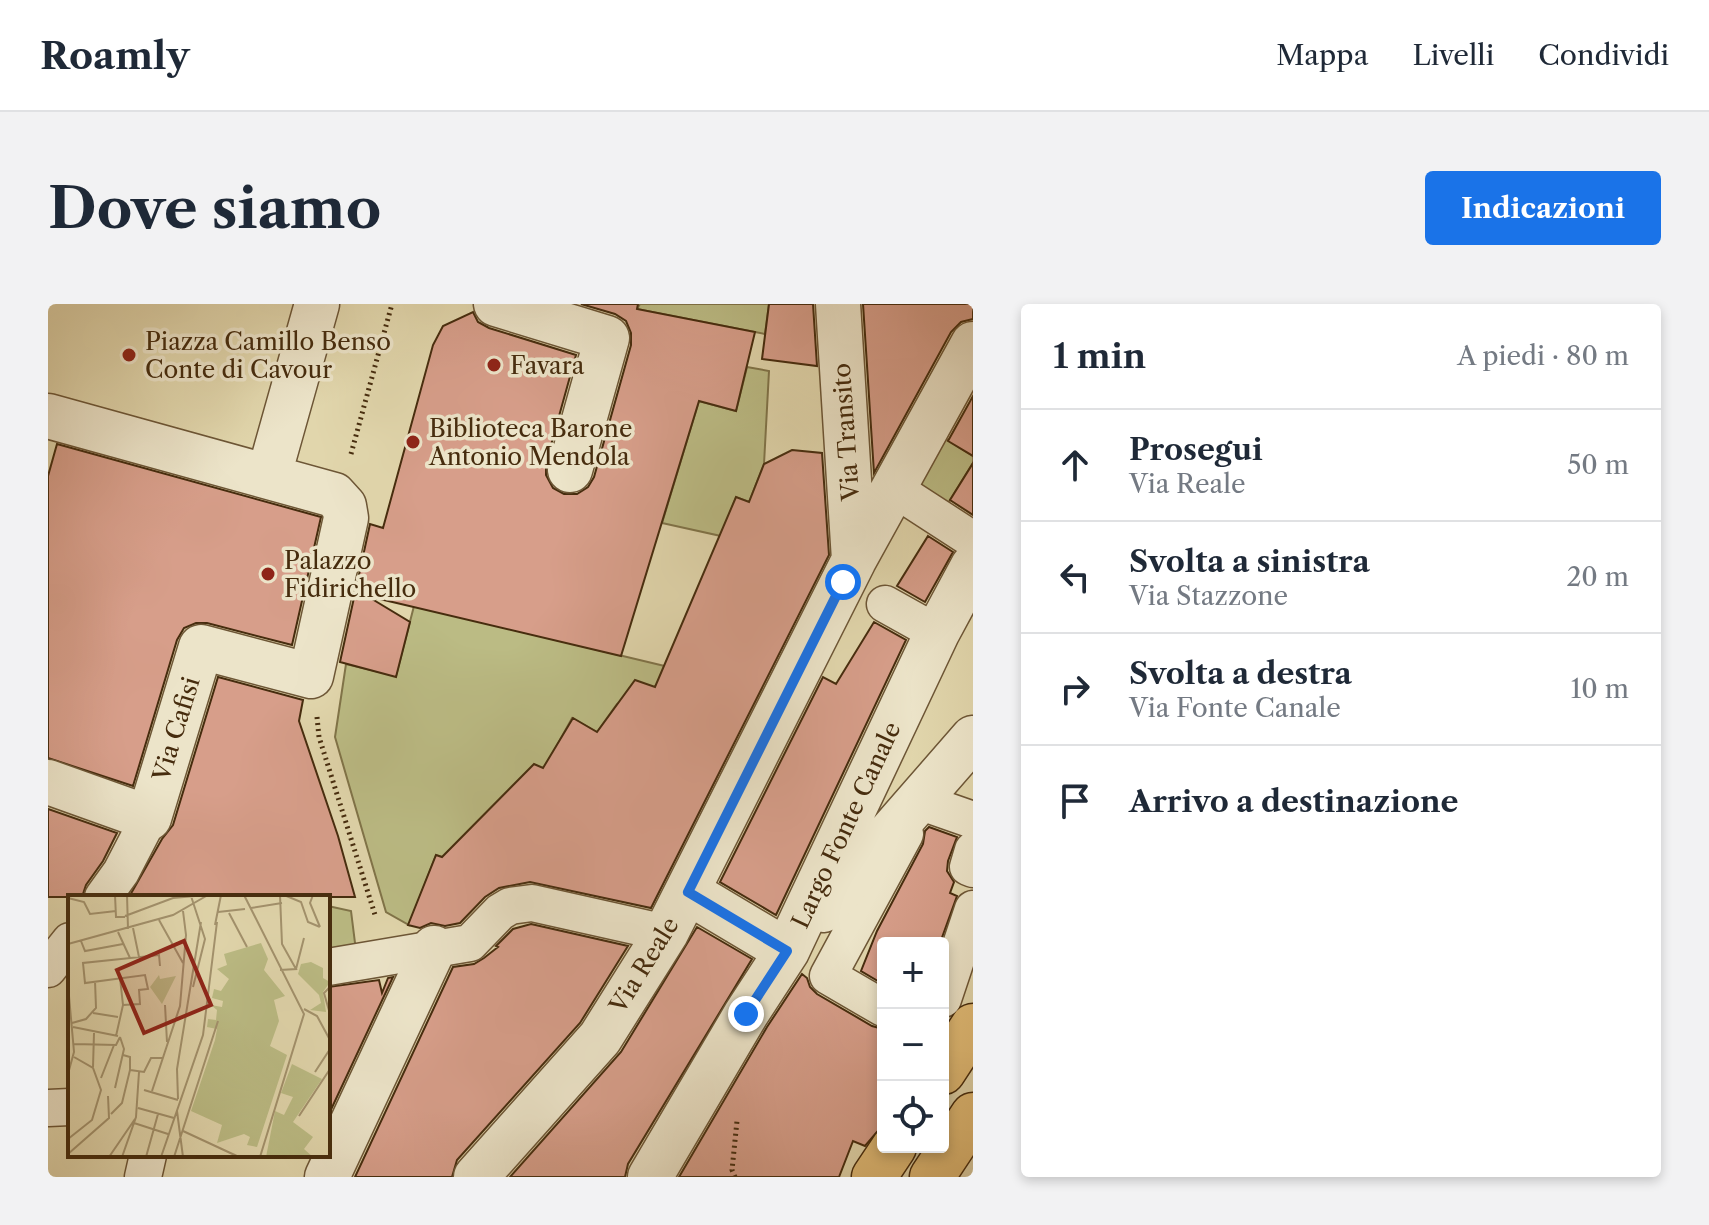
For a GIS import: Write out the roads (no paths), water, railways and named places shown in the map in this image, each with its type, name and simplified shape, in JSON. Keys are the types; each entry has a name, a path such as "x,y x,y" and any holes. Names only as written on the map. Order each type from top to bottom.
{"main road":[{"path":"949,1063 973,1026"},
{"path":"932,1177 973,1115"},
{"path":"874,1177 890,1153"}],"street":[{"path":"48,416 269,475 317,304"},
{"path":"496,304 607,338 570,470"},
{"name":"Via Transito","path":"838,304 854,560"},
{"name":"Via Reale","path":"489,1171 600,1038 666,933 854,560 973,344"},
{"name":"Via Cafisi","path":"149,818 201,647 311,676 346,518 344,506 334,495 269,475"},
{"path":"893,488 973,540"},
{"name":"Largo Fonte Canale","path":"787,951 937,633 968,585"},
{"path":"885,604 937,633"},
{"name":"Largo Fonte Canale","path":"787,951 973,738"},
{"path":"48,782 149,818 121,872 104,895"},
{"path":"877,1005 828,976 920,815 973,820"},
{"path":"973,850 968,867 973,869"},
{"path":"650,1177 746,1014 787,951 688,892"},
{"path":"330,967 470,943 500,912 520,903 532,903 666,933"},
{"path":"949,981 973,909"},
{"path":"48,969 68,944"},
{"path":"327,1177 424,950"},
{"path":"48,1108 68,1107"},
{"path":"143,1177 148,1157"}],"place":[{"name":"Piazza Camillo Benso Conte di Cavour","path":"129,355"},
{"name":"Favara","path":"494,365"},
{"name":"Biblioteca Barone Antonio Mendola","path":"413,442"},
{"name":"Palazzo Fidirichello","path":"268,574"}]}
